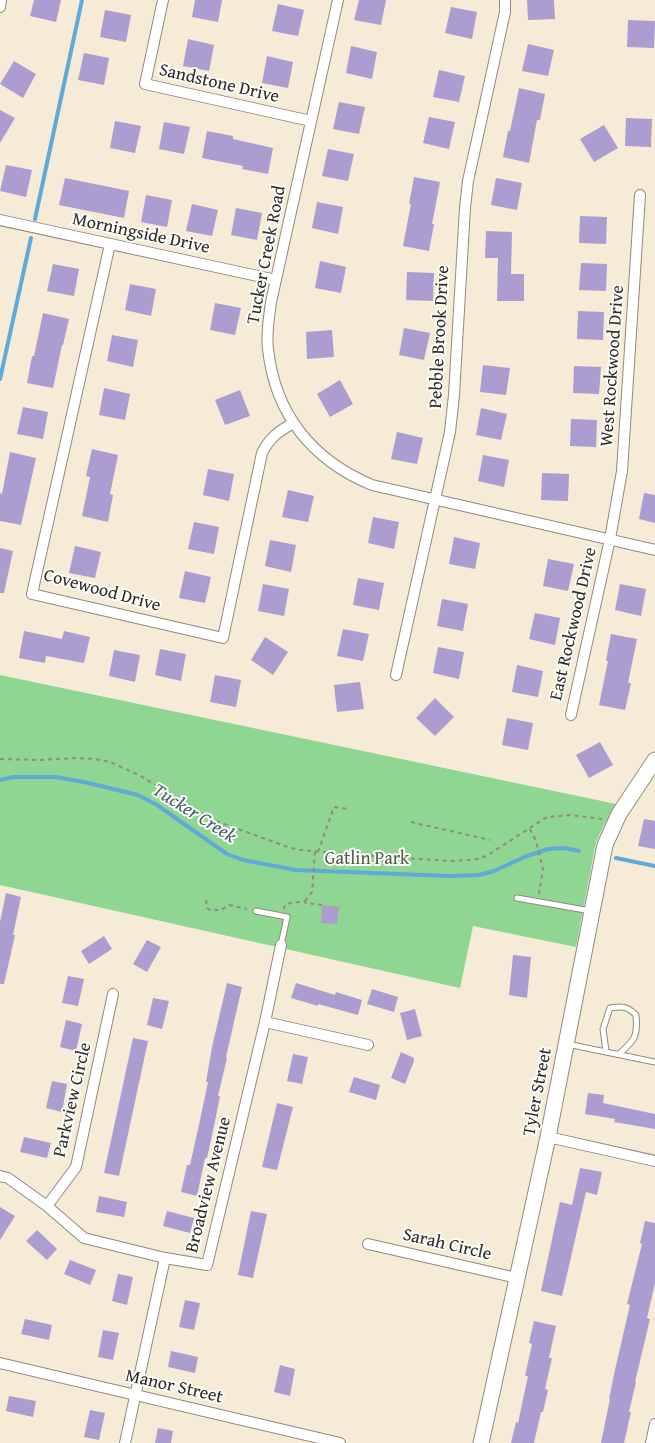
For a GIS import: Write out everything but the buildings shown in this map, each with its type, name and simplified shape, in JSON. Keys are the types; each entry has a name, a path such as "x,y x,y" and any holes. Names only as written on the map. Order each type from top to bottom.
{"street":[{"path":"0,7 2,0"},
{"name":"Sandstone Drive","path":"163,0 145,84 311,121"},
{"name":"Tucker Creek Road","path":"338,0 276,280 268,325 271,370 277,393 293,423 305,439 337,467 372,485 655,550"},
{"name":"Pebble Brook Drive","path":"396,675 446,450 452,415 468,181 505,12 505,0"},
{"name":"West Rockwood Drive","path":"610,539 625,442 640,194"},
{"name":"Morningside Drive","path":"0,220 276,280"},
{"name":"Covewood Drive","path":"110,244 32,594 223,638 262,453 273,435 293,423"},
{"name":"East Rockwood Drive","path":"570,716 610,539"},
{"name":"Tyler Street","path":"481,1443 548,1137 605,845 619,814 655,760"},
{"name":"Broadview Avenue","path":"125,1443 165,1258 207,1265 266,1022 281,945"},
{"name":"Parkview Circle","path":"47,1206 76,1167 113,994"},
{"path":"266,1022 368,1045"},
{"path":"548,1137 655,1161"},
{"path":"0,1176 8,1178 47,1206 84,1238 165,1258"},
{"name":"Sarah Circle","path":"368,1244 517,1278"},
{"name":"Manor Street","path":"0,1363 135,1395 302,1439 340,1443"},
{"path":"651,1443 655,1424"}],"lane":[{"path":"517,898 592,911"},
{"path":"256,911 287,917 281,945"},
{"path":"606,1051 603,1029 610,1008 621,1006 630,1009 636,1015 637,1030 632,1043 619,1054"},
{"path":"566,1044 655,1062"}],"path":[{"path":"0,759 41,760 76,758 110,762 139,775 213,820 288,847 316,852 429,860 471,860 488,856 547,818 576,816 604,820"},
{"path":"305,901 312,892 316,852 334,807 348,809"},
{"path":"411,822 490,840"},
{"path":"530,829 536,841 542,863 543,869 540,885"},
{"path":"206,900 207,908 210,910 220,910 229,905 245,909"},
{"path":"282,916 285,904 305,901 306,903 322,905"}],"green space":[{"name":"Gatlin Park","path":"0,675 616,804 596,842 576,947 473,926 460,988 0,885"}],"waterway":[{"path":"35,219 82,0"},
{"path":"0,379 31,238"},
{"name":"Tucker Creek","path":"0,780 13,777 56,777 138,795 157,805 227,854 243,860 296,870 449,876 479,875 494,871 548,849 564,848 579,851"},
{"name":"Tucker Creek","path":"616,858 655,866"}]}
